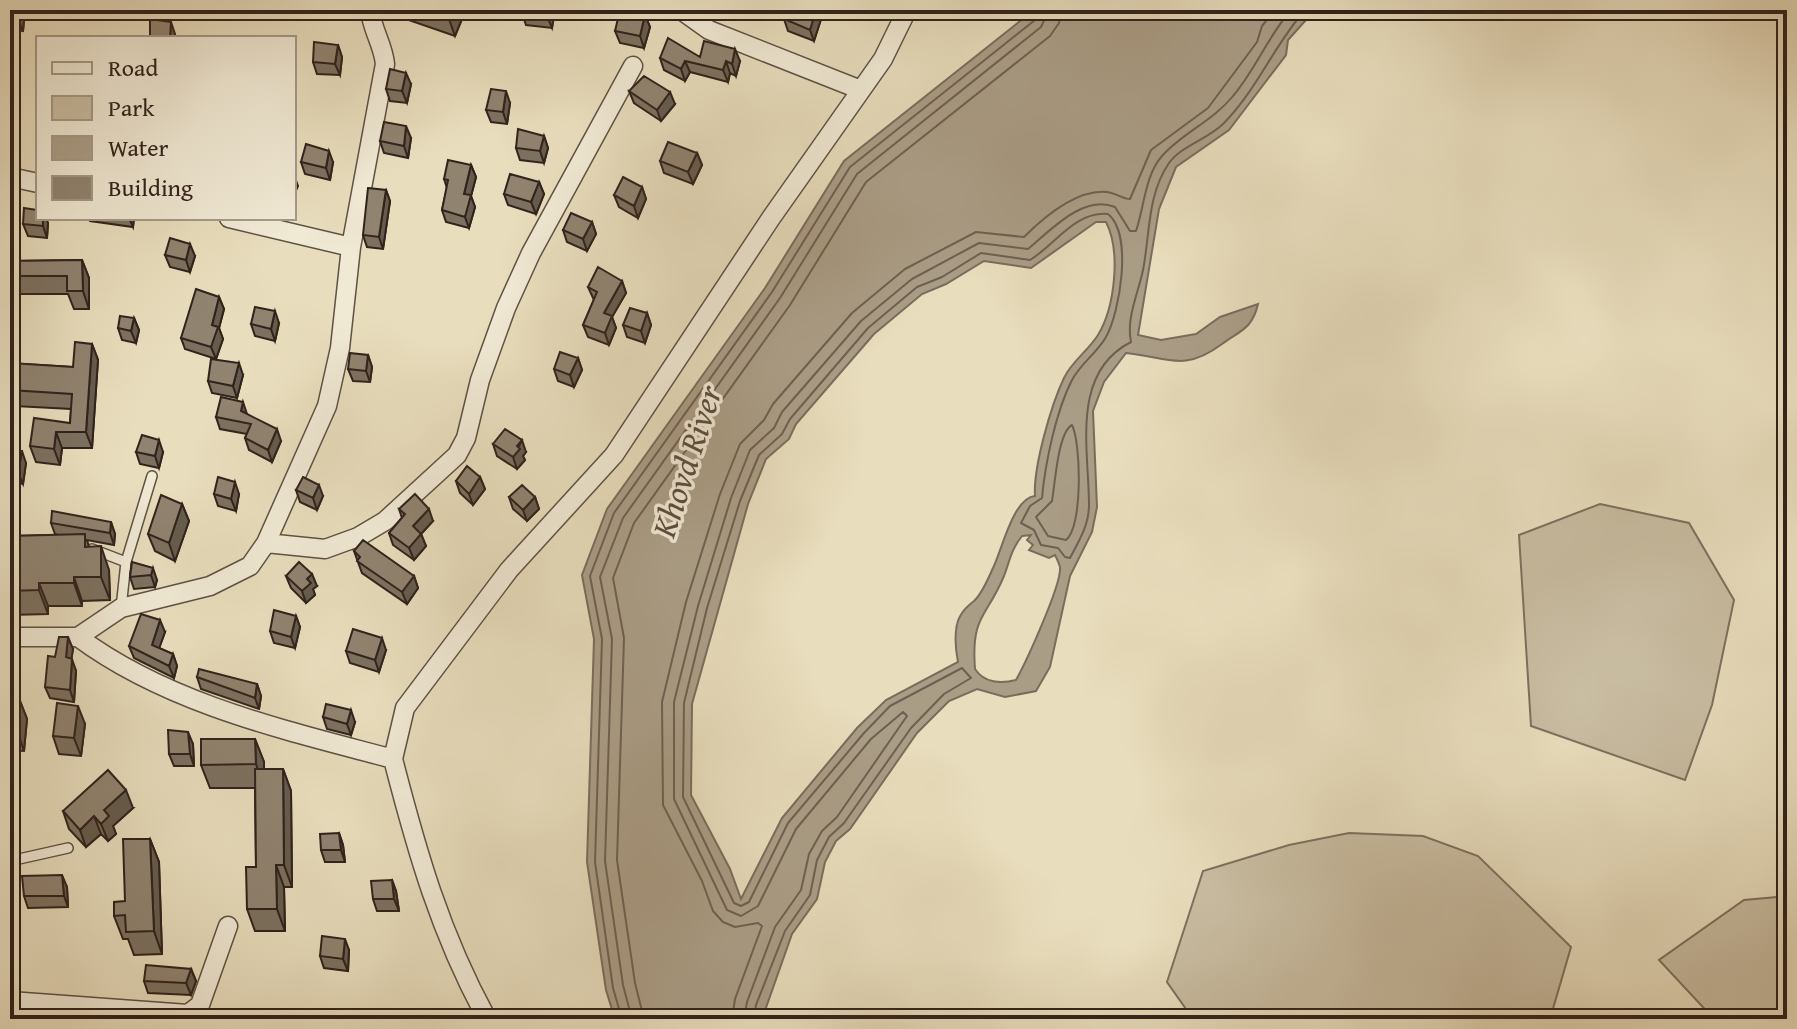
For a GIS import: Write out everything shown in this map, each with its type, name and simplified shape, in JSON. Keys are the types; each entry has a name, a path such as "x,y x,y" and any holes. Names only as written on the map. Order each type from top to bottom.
{"street":[{"path":"78,637 121,608 210,586 250,566 266,543 327,406 340,348 351,247 385,64 383,49 372,28 370,10"},
{"path":"681,10 709,30 861,90"},
{"path":"487,1019 463,975 424,878 393,759 405,708 509,570 614,455 771,218 883,59 907,10"},
{"path":"266,543 325,549 358,537 385,521 457,455 466,438 480,380 506,308 538,240 633,66"},
{"path":"10,177 36,183"},
{"path":"237,220 351,247"},
{"path":"10,637 78,637 127,670 163,687 284,729 393,759"},
{"path":"10,1001 188,1014 200,1005 228,926"}],"lane":[{"path":"121,608 126,562 152,476"},
{"path":"77,546 126,562"},
{"path":"10,861 68,848"}],"green space":[{"path":"1600,504 1689,523 1734,600 1712,705 1685,780 1531,726 1519,535"},
{"path":"1349,833 1423,836 1478,856 1571,947 1550,1019 1193,1019 1167,982 1203,871 1289,845"},
{"path":"1787,896 1787,1019 1714,1019 1659,960 1744,900"}],"water":[{"name":"Khovd River","path":"1034,10 1315,10 1288,40 1286,55 1229,130 1176,167 1159,209 1138,335 1161,340 1196,334 1220,317 1258,304 1248,325 1208,353 1186,361 1175,361 1126,353 1104,382 1093,411 1097,507 1092,532 1070,576 1050,667 1036,691 1005,697 977,689 949,701 917,733 850,829 836,841 825,862 817,899 792,934 762,1019 615,1019 606,990 587,862 594,639 582,575 607,509 765,288 844,161","holes":["1096,222 1106,222 1111,234 1115,263 1109,310 1098,335 1071,366 1059,390 1040,453 1035,496 1027,499 1014,515 985,585 960,617 956,635 958,662 886,700 857,728 782,818 741,899 730,869 691,795 692,704 748,504 766,459 789,439 796,424 874,334 922,294 946,284 984,261 1031,268","1031,535 1027,540 1033,545 1029,550 1049,558 1055,555 1060,567 1059,576 1016,680 993,681 975,669 975,638 981,618 1004,576 1015,546 1022,536"]}],"building":[{"path":"10,10 19,10 18,19 10,18"},
{"path":"424,10 452,10 449,19"},
{"path":"522,10 549,10 547,16 522,13"},
{"path":"620,10 645,15 640,36 615,31"},
{"path":"787,10 816,10 810,30 784,19"},
{"path":"150,19 171,22 170,36 150,36"},
{"path":"668,38 700,57 704,41 735,49 732,64 726,61 723,70 685,61 681,69 660,58"},
{"path":"314,42 338,45 335,64 313,62"},
{"path":"390,69 406,73 402,91 386,89"},
{"path":"644,76 670,92 657,110 629,91"},
{"path":"491,89 506,91 503,112 486,110"},
{"path":"384,122 406,126 404,146 380,141"},
{"path":"518,129 544,136 540,151 516,148"},
{"path":"668,142 697,153 688,172 660,161"},
{"path":"306,144 329,151 326,168 301,162"},
{"path":"448,160 471,165 464,194 471,195 465,217 442,210"},
{"path":"510,174 539,182 531,202 504,194"},
{"path":"623,177 642,187 634,206 614,195"},
{"path":"368,188 386,190 379,237 363,235"},
{"path":"24,208 36,210 36,220 43,220 43,226 23,224"},
{"path":"571,213 592,222 583,239 563,230"},
{"path":"170,238 190,244 186,260 165,255"},
{"path":"82,260 83,291 67,291 67,276 10,276 10,261"},
{"path":"598,267 622,281 604,313 612,316 605,333 583,325 597,292 588,287"},
{"path":"196,289 219,297 212,325 218,327 211,347 181,338"},
{"path":"255,307 275,311 271,329 251,324"},
{"path":"630,308 647,313 641,331 623,325"},
{"path":"120,316 134,318 131,331 118,328"},
{"path":"75,342 92,344 86,432 56,432 54,449 30,446 34,418 70,423 72,394 10,390 10,363 73,367"},
{"path":"560,352 578,358 570,375 554,369"},
{"path":"350,353 368,355 366,371 348,369"},
{"path":"211,359 239,363 233,386 208,381"},
{"path":"221,397 243,402 241,411 277,429 268,450 245,438 251,424 216,417"},
{"path":"505,429 522,440 517,446 520,449 513,457 493,444"},
{"path":"142,435 159,440 155,456 136,452"},
{"path":"10,449 22,451 18,473 10,470"},
{"path":"467,466 480,477 469,494 456,481"},
{"path":"218,477 235,482 231,499 214,494"},
{"path":"303,477 319,485 313,498 296,490"},
{"path":"522,485 535,497 523,510 509,497"},
{"path":"415,494 429,509 413,526 421,534 409,548 389,533 405,514 399,509"},
{"path":"161,495 182,504 169,543 148,534"},
{"path":"52,511 111,522 110,533 51,523"},
{"path":"85,534 85,547 101,546 101,577 74,577 74,583 39,583 39,590 10,591 10,536"},
{"path":"363,540 414,576 402,592 357,561 360,557 354,551"},
{"path":"132,562 153,568 151,575 130,577"},
{"path":"299,562 312,574 307,579 311,583 302,591 286,576"},
{"path":"274,610 296,616 291,637 270,631"},
{"path":"141,614 160,620 152,645 173,654 169,666 129,646"},
{"path":"353,629 382,638 375,660 346,651"},
{"path":"59,637 68,637 66,657 72,659 70,690 45,687 48,656 55,657"},
{"path":"199,669 257,684 255,698 197,677"},
{"path":"10,700 20,701 18,733 10,733"},
{"path":"57,703 78,706 74,738 53,736"},
{"path":"326,704 351,710 347,724 323,717"},
{"path":"168,730 188,732 190,754 169,754"},
{"path":"201,739 255,739 256,764 201,765"},
{"path":"255,769 283,769 284,865 276,865 277,909 247,909 246,867 256,867"},
{"path":"108,770 126,790 104,810 109,816 101,824 94,816 80,830 63,811"},
{"path":"339,833 341,850 321,850 320,834"},
{"path":"123,839 150,839 154,931 126,932 125,915 114,916 114,902 125,901"},
{"path":"62,875 64,896 24,896 22,876"},
{"path":"392,880 394,899 373,899 371,881"},
{"path":"322,936 345,939 343,959 320,956"},
{"path":"146,965 191,969 186,983 144,981"}]}
